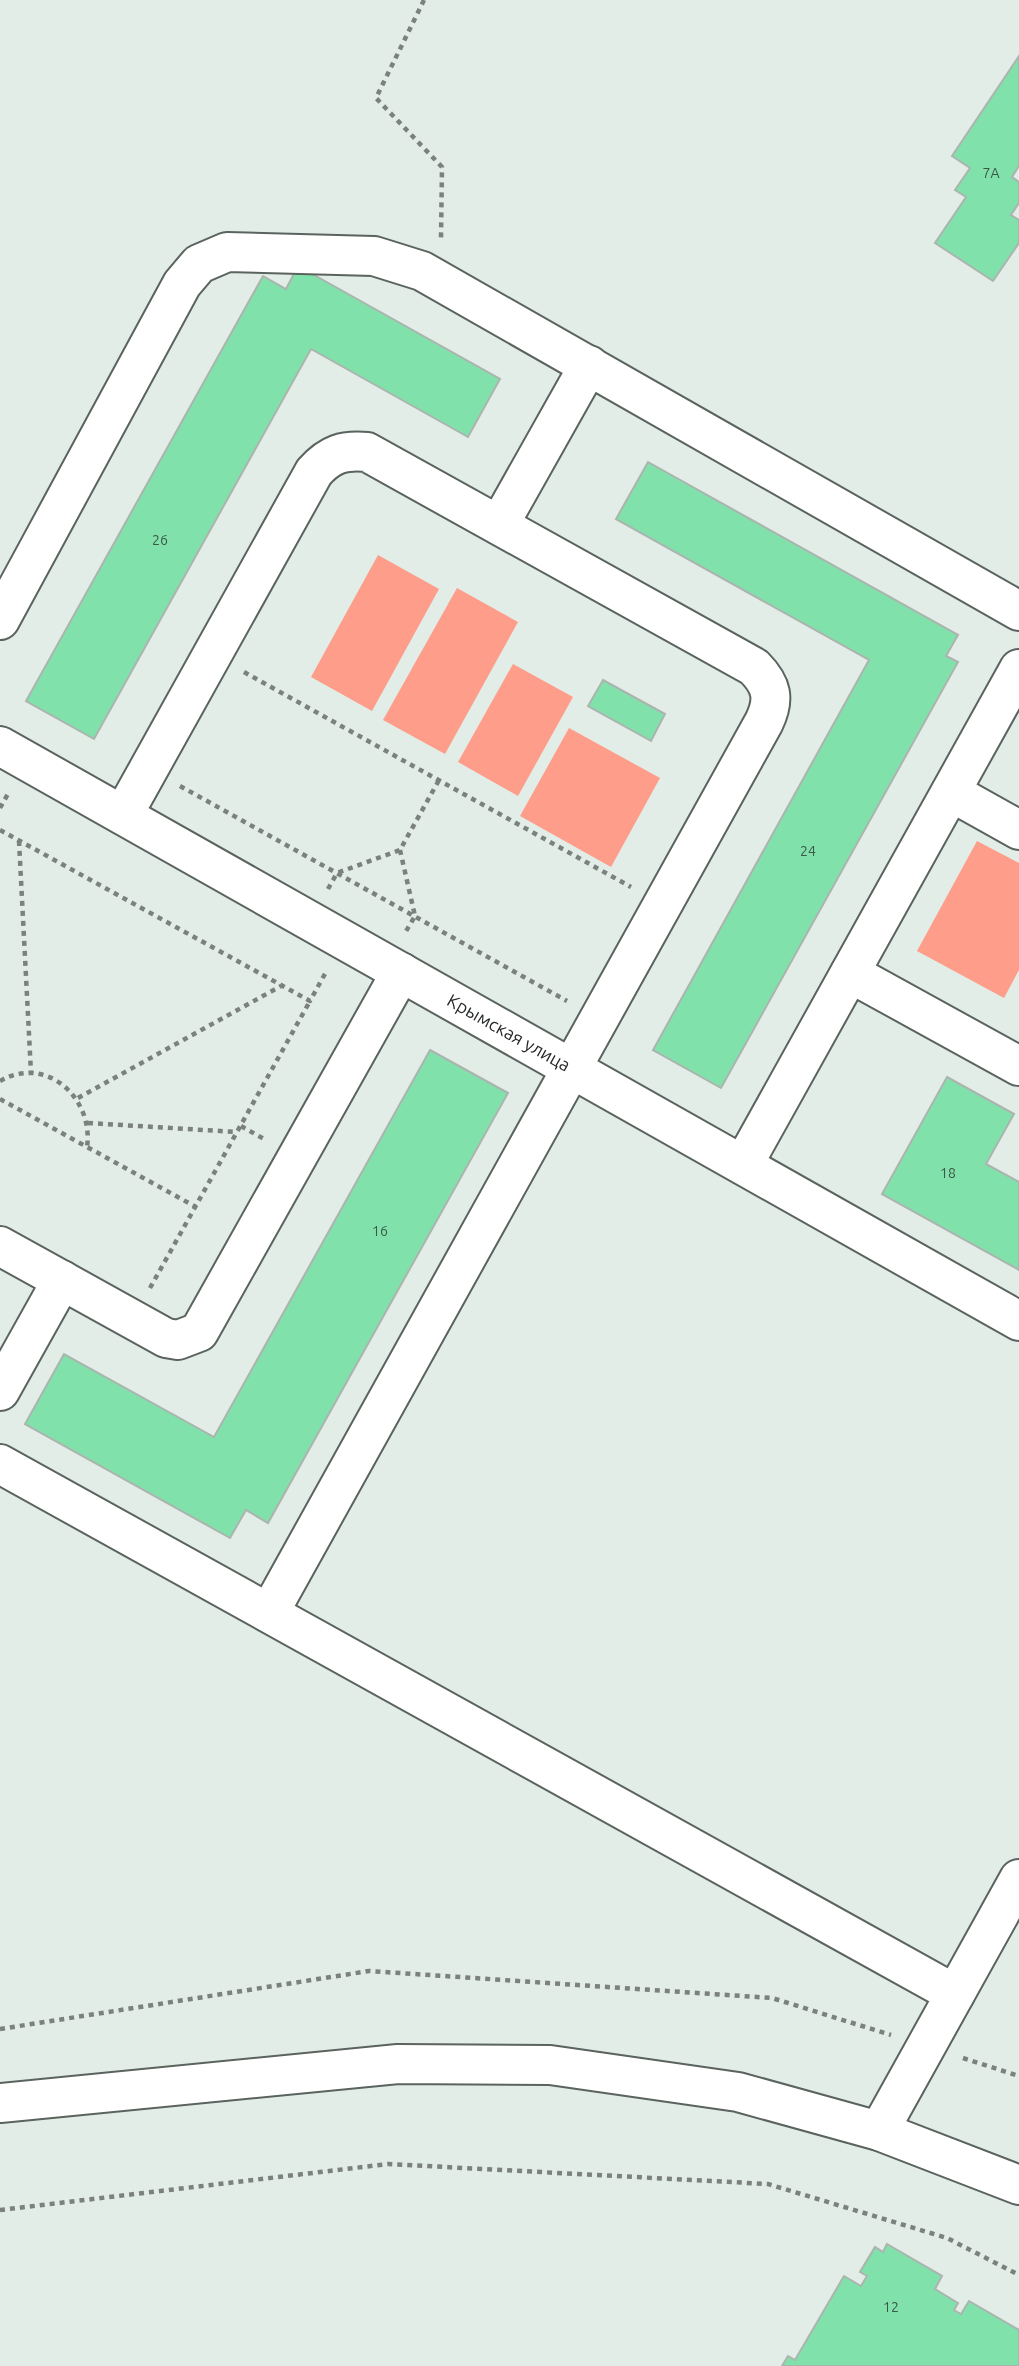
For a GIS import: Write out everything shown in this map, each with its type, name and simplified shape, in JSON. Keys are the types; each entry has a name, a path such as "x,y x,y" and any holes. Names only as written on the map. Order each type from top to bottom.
{"street":[{"path":"0,620 182,284 199,264 227,252 374,256 405,265 440,281 1019,611"},
{"path":"499,525 589,365"},
{"path":"123,815 314,472 334,454 347,451 367,452 754,667 767,680 772,693 768,715 269,1613"},
{"path":"743,1165 1019,669"},
{"name":"Крымская улица","path":"0,746 1019,1321"},
{"path":"951,792 1019,830"},
{"path":"0,1246 166,1338 178,1340 199,1332 206,1324 394,968"},
{"path":"850,973 1019,1066"},
{"path":"0,1391 62,1280"},
{"path":"0,1464 955,1994"},
{"path":"879,2131 1019,1878"},
{"path":"0,2103 398,2064 550,2065 738,2092 879,2131 1019,2185"}],"path":[{"path":"424,0 376,98 442,167 440,281"},
{"path":"213,654 663,904"},
{"path":"149,768 600,1019"},
{"path":"310,921 337,873 400,850 439,780"},
{"path":"0,830 310,1002"},
{"path":"19,840 31,1073"},
{"path":"394,968 415,916 400,850"},
{"path":"132,1320 344,940"},
{"path":"78,1098 281,986"},
{"path":"0,1071 3,1079 31,1073 57,1080 78,1098 88,1123 87,1147"},
{"path":"0,1098 196,1207"},
{"path":"88,1123 237,1132"},
{"path":"0,2029 369,1971 772,1998 1019,2076"},
{"path":"0,2210 388,2164 768,2184 947,2238 1019,2275"}],"shaded area":[{"path":"378,555 439,589 372,711 311,677"},
{"path":"457,588 518,622 445,754 383,720"},
{"path":"513,664 573,697 518,796 458,762"},
{"path":"569,728 660,778 611,867 520,816"},
{"path":"977,841 1019,863 1019,970 1004,998 917,951"}],"building":[{"path":"1019,56 1019,166 1012,177 1019,182 1019,203 1011,215 1019,220 1019,243 993,281 935,243 966,197 955,190 970,168 952,156"},
{"path":"298,266 500,379 468,437 311,349 94,739 26,701 263,276 286,289"},
{"path":"648,462 958,635 946,656 958,662 721,1088 653,1050 869,660 616,519"},
{"path":"603,680 665,714 651,741 588,706"},
{"path":"430,1050 508,1093 268,1523 246,1510 230,1538 25,1424 64,1354 214,1437"},
{"path":"947,1077 1014,1114 986,1164 1019,1182 1019,1270 882,1194"},
{"path":"887,2244 942,2276 935,2289 958,2303 954,2310 961,2314 969,2301 1019,2330 1019,2366 782,2366 788,2356 795,2360 844,2276 861,2286 867,2276 860,2272 875,2247 883,2252"}]}
